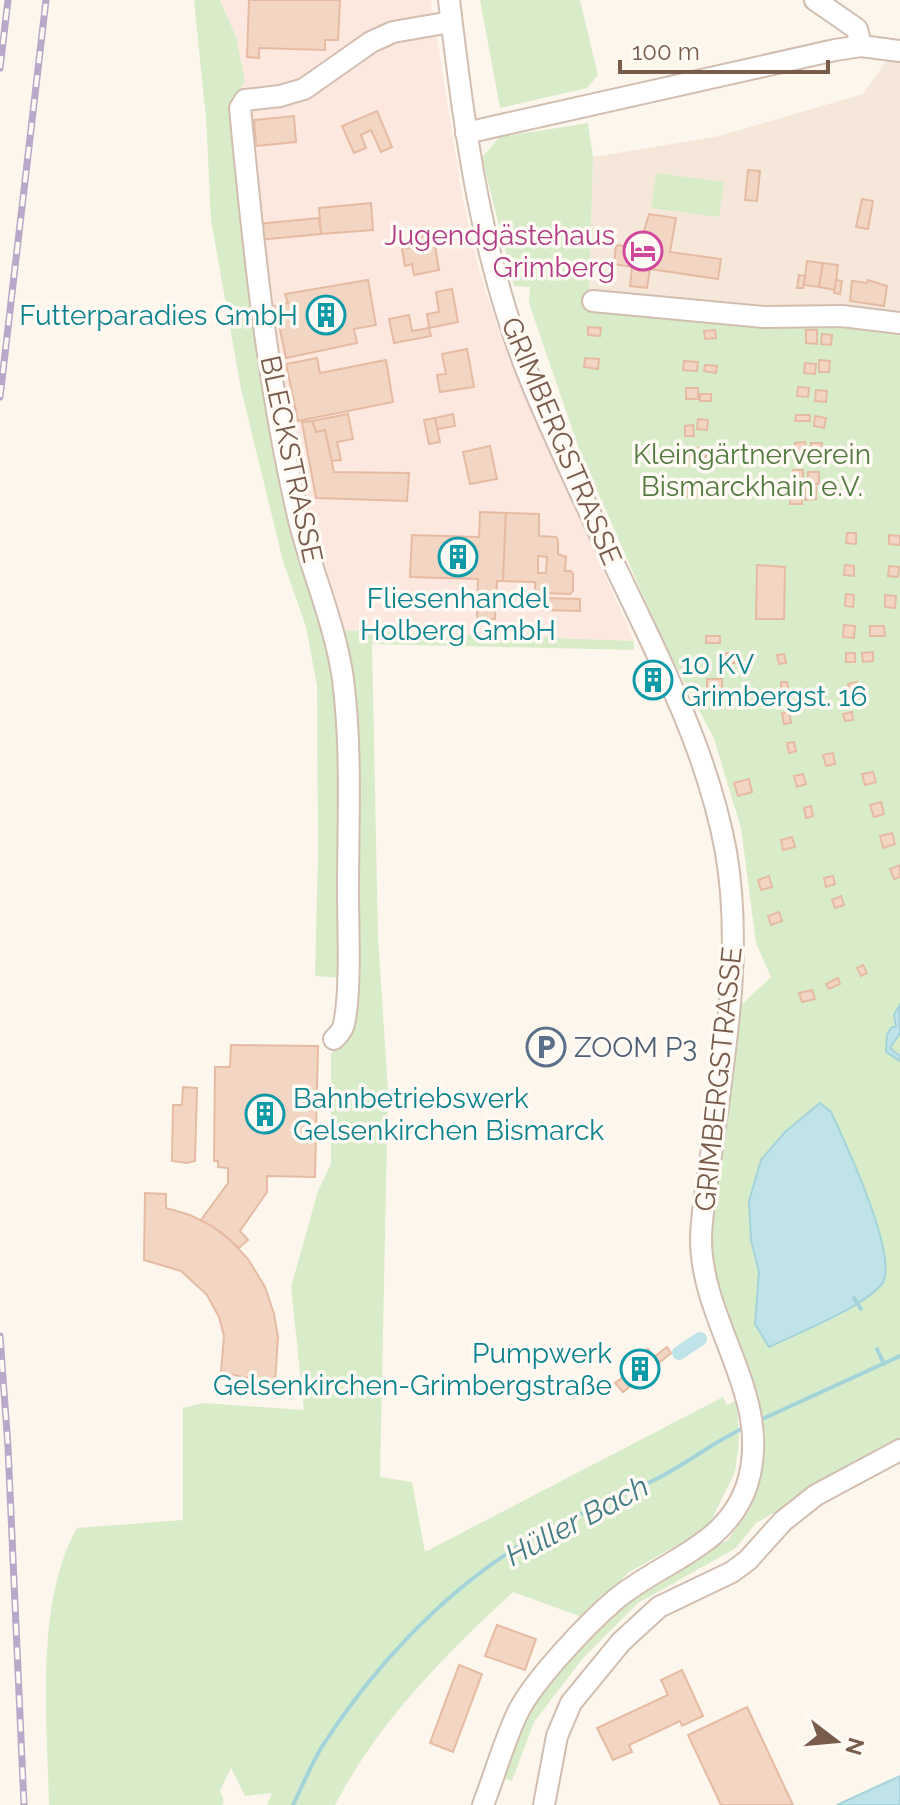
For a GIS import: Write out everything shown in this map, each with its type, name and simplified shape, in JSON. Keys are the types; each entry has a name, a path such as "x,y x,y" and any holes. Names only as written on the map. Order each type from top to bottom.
{"street":[{"name":"GRIMBERGSTRASSE","path":"449,0 477,204 511,328 532,385 687,723 713,797 725,848 734,927 732,989 701,1236 708,1294 747,1395 754,1431 753,1456 743,1496 717,1532 696,1549 611,1603 532,1690 515,1718 483,1805"},
{"path":"815,0 857,29 861,46"},
{"name":"BLECKSTRASSE","path":"334,1039 341,1033 345,1019 346,988 349,788 344,695 334,632 298,518 276,400 257,280 240,108 245,100 280,96 304,89 371,42 393,32 451,22"},
{"path":"466,133 861,46 900,51"},
{"path":"593,301 764,317 842,316 900,323"},
{"path":"544,1805 557,1736 571,1703 621,1642 659,1607 718,1580 740,1566 783,1521 816,1495 900,1450"}],"shaded area":[{"path":"220,0 431,0 462,195 479,270 501,337 634,641 338,630 303,517 279,400 237,93 245,81 236,37"},
{"path":"900,41 900,320 589,297 593,157 719,136 863,94"}],"green space":[{"path":"194,0 220,0 236,37 245,81 237,93 273,399 338,630 634,641 634,650 372,644 378,937 388,1091 380,1477 412,1482 425,1552 723,1397 727,1405 737,1400 739,1440 735,1472 707,1529 629,1572 585,1618 513,1592 438,1665 392,1718 335,1805 267,1805 272,1793 245,1796 231,1768 220,1791 224,1801 222,1805 49,1805 46,1663 49,1626 64,1558 77,1528 183,1520 183,1408 203,1403 304,1410 291,1287 318,1191 331,1164 331,1055 340,1032 343,978 315,976 317,686 306,627 283,561 241,389 211,220 206,118"},
{"path":"480,0 580,0 598,75 587,88 500,108"},
{"name":"Kleingärtnerverein Bismarckhain e.V.","path":"588,123 593,157 589,297 900,325 900,1441 756,1523 736,1548 638,1603 583,1658 534,1722 512,1781 499,1777 537,1695 583,1644 635,1596 729,1539 750,1509 763,1465 715,1293 707,1234 736,1010 771,977 756,943 741,828 714,739 664,643 580,452 529,303 530,287 514,286 482,157 500,137"},
{"path":"656,173 724,182 719,217 651,208"}],"water":[{"path":"899,1006 900,1033 890,1048 900,1056 900,1061 886,1052 887,1034 892,1027 896,1027 894,1015"},
{"path":"820,1103 831,1112 858,1173 884,1250 886,1270 882,1284 860,1302 769,1347 755,1324 759,1272 751,1240 749,1201 761,1160 785,1132"},
{"path":"900,1776 900,1805 837,1805"}],"building":[{"path":"249,0 340,0 338,40 325,40 325,50 259,48 259,58 247,57"},
{"path":"377,111 392,147 381,152 371,130 361,135 366,148 354,153 342,126"},
{"path":"294,116 296,142 256,146 254,120"},
{"path":"748,170 760,171 757,201 745,200"},
{"path":"862,199 873,201 868,229 856,227"},
{"path":"371,203 373,230 321,234 319,208"},
{"name":"Jugendgästehaus Grimberg","path":"649,214 676,218 670,252 721,259 718,279 650,269 647,288 630,286 632,267 614,264 616,245 645,249 644,231"},
{"path":"319,218 321,234 258,240 257,224"},
{"path":"438,233 440,245 435,246 439,270 414,275 412,264 405,266 402,249 409,248 407,239"},
{"path":"807,261 823,263 819,287 804,285"},
{"path":"823,263 838,265 835,290 819,287"},
{"path":"799,275 805,276 803,288 797,288"},
{"name":"Futterparadies GmbH","path":"368,280 376,325 354,329 357,343 286,358 275,306 288,303 285,294"},
{"path":"836,280 842,281 840,294 834,293"},
{"path":"868,280 887,286 884,306 850,301 852,281 867,283"},
{"path":"452,289 458,322 429,328 427,314 439,312 436,292"},
{"path":"409,315 412,331 429,328 431,336 394,343 389,319"},
{"path":"588,327 601,328 600,336 588,335"},
{"path":"715,330 716,338 705,339 704,331"},
{"path":"806,330 817,330 817,344 806,343"},
{"path":"822,334 832,335 831,345 821,344"},
{"path":"467,349 474,387 440,392 437,375 446,374 442,354"},
{"path":"317,358 320,373 386,360 393,402 298,421 286,364"},
{"path":"585,358 599,359 598,369 584,367"},
{"path":"819,360 830,361 829,372 819,372"},
{"path":"684,361 698,362 697,371 683,370"},
{"path":"805,363 816,364 815,374 804,373"},
{"path":"705,365 717,366 716,373 704,371"},
{"path":"798,387 809,388 808,397 797,396"},
{"path":"686,388 698,388 698,399 686,399"},
{"path":"816,390 827,391 826,402 815,401"},
{"path":"700,394 711,394 711,401 700,401"},
{"path":"348,414 353,439 337,442 341,460 331,461 325,430 316,432 312,421"},
{"path":"453,414 455,426 437,429 435,418"},
{"path":"796,415 810,415 810,421 795,421"},
{"path":"815,416 826,418 824,428 814,426"},
{"path":"435,418 440,442 429,444 424,420"},
{"path":"698,419 708,420 707,430 697,429"},
{"path":"312,421 316,432 325,430 334,472 409,473 407,501 316,498 302,422"},
{"path":"693,425 694,436 685,436 685,426"},
{"path":"805,442 806,453 796,453 795,443"},
{"path":"811,443 822,443 822,454 811,454"},
{"path":"490,446 497,479 470,484 463,452"},
{"path":"696,448 706,448 706,457 696,457"},
{"path":"680,453 689,453 688,465 679,464"},
{"path":"793,470 803,470 803,480 792,480"},
{"path":"808,472 819,472 819,484 808,484"},
{"path":"677,484 688,485 687,497 676,497"},
{"path":"805,487 816,487 816,499 805,500"},
{"path":"692,488 706,489 706,497 692,496"},
{"path":"790,494 802,494 802,504 790,504"},
{"name":"Fliesenhandel Holberg GmbH","path":"480,512 506,513 503,581 497,581 495,619 477,619 478,579 410,577 412,535 479,537"},
{"path":"506,513 539,514 539,536 556,537 558,540 558,554 566,557 565,571 573,574 573,591 570,594 538,593 535,582 503,581","holes":["538,556 547,557 546,573 538,573"]},
{"path":"847,533 856,533 856,544 846,543"},
{"path":"889,535 900,536 900,545 889,544"},
{"path":"757,565 785,567 784,619 756,619"},
{"path":"845,565 854,566 854,576 844,575"},
{"path":"889,566 899,567 898,577 888,576"},
{"path":"846,594 854,595 853,607 845,606"},
{"path":"885,595 896,596 895,608 885,607"},
{"path":"543,598 580,599 580,611 543,610"},
{"path":"844,625 855,626 854,638 843,637"},
{"path":"870,626 884,626 885,636 870,636"},
{"path":"706,636 720,636 720,643 706,643"},
{"path":"873,652 873,661 863,662 862,653"},
{"path":"726,653 734,653 735,663 727,664"},
{"path":"846,653 855,653 855,662 846,662"},
{"path":"784,654 786,663 779,664 777,655"},
{"path":"707,679 722,679 722,689 707,689"},
{"path":"781,682 787,682 789,694 781,694"},
{"path":"857,682 859,692 850,694 848,684"},
{"path":"789,712 791,723 784,724 782,713"},
{"path":"852,712 853,720 845,721 843,714"},
{"path":"794,742 796,751 789,753 787,743"},
{"path":"833,753 835,764 826,766 823,755"},
{"path":"873,772 876,782 865,785 862,774"},
{"path":"803,774 806,784 797,787 794,776"},
{"path":"749,779 752,792 738,796 734,783"},
{"path":"881,802 884,814 874,817 870,805"},
{"path":"811,806 813,816 806,818 804,808"},
{"path":"892,833 895,844 883,848 880,836"},
{"path":"792,837 795,847 783,850 781,840"},
{"path":"900,865 900,877 894,879 890,869"},
{"path":"769,876 772,887 761,890 758,880"},
{"path":"833,876 835,884 826,887 824,878"},
{"path":"841,896 844,905 835,908 832,900"},
{"path":"779,912 782,921 771,925 768,916"},
{"path":"863,965 867,973 861,976 857,968"},
{"path":"838,978 840,984 829,989 826,984"},
{"path":"812,990 815,999 802,1002 799,993"},
{"name":"Bahnbetriebswerk Gelsenkirchen Bismarck","path":"231,1045 318,1046 315,1177 267,1176 267,1192 240,1231 248,1240 239,1248 201,1220 228,1183 228,1168 218,1167 218,1161 214,1161 215,1067 230,1067"},
{"path":"183,1087 197,1088 195,1161 187,1163 172,1161 173,1105 182,1105"},
{"path":"145,1193 166,1194 166,1208 212,1226 248,1259 265,1287 274,1314 278,1337 275,1384 221,1372 224,1336 219,1317 207,1295 181,1271 144,1260"},
{"name":"Pumpwerk Gelsenkirchen-Grimbergstraße","path":"667,1347 671,1353 623,1392 615,1383 630,1372 626,1366 648,1349 654,1357"},
{"path":"497,1625 536,1639 525,1670 485,1656"},
{"path":"459,1665 482,1674 453,1752 430,1743"},
{"path":"682,1670 703,1716 682,1726 680,1721 629,1745 632,1752 613,1760 597,1728 668,1695 661,1680"},
{"path":"747,1707 793,1805 721,1805 688,1735"}],"waterway":[{"path":"854,1298 861,1309"},
{"path":"679,1353 700,1339"},
{"path":"877,1349 884,1364"},
{"name":"Hüller Bach","path":"758,1421 900,1356"},
{"name":"Hüller Bach","path":"293,1805 323,1745 363,1689 408,1637 459,1590 532,1538 662,1476 746,1427"}],"railway":[{"path":"0,68 8,0"},
{"path":"0,397 46,0"},
{"path":"0,1336 24,1805"}],"place":[{"name":"Jugendgästehaus Grimberg","path":"643,251"},
{"name":"Futterparadies GmbH","path":"326,315"},
{"name":"Fliesenhandel Holberg GmbH","path":"458,557"},
{"name":"10 KV Grimbergst. 16","path":"653,680"},
{"name":"ZOOM P3","path":"546,1047"},
{"name":"Bahnbetriebswerk Gelsenkirchen Bismarck","path":"265,1114"},
{"name":"Pumpwerk Gelsenkirchen-Grimbergstraße","path":"640,1369"}]}
